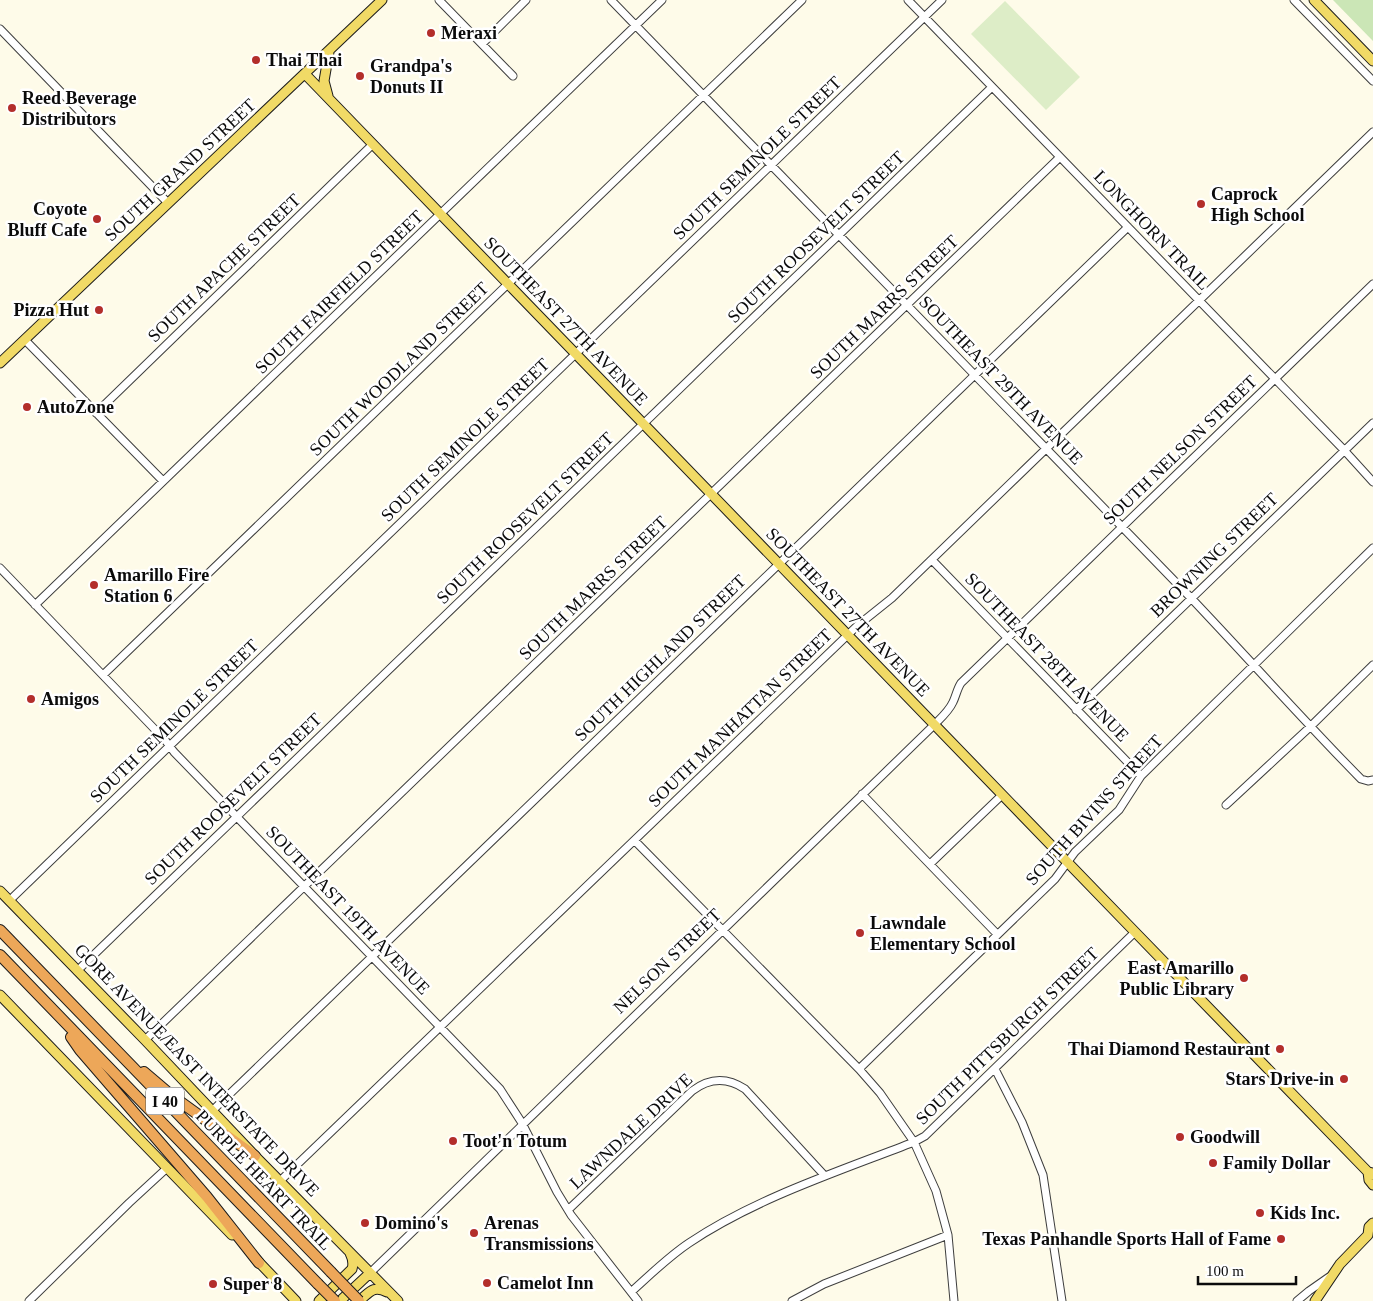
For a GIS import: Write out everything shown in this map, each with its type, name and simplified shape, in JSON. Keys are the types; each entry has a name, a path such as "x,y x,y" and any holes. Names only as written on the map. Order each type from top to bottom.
{"highway":[{"name":"PURPLE HEART TRAIL","path":"0,930 359,1301"},
{"name":"PURPLE HEART TRAIL","path":"0,955 335,1301"},
{"path":"57,1015 80,1050 207,1197 259,1263"},
{"path":"121,1055 149,1075 171,1095 255,1156"}],"main road":[{"path":"1314,0 1373,61"},
{"name":"SOUTH GRAND STREET","path":"0,363 381,1"},
{"path":"329,98 324,81 330,51"},
{"name":"SOUTHEAST 27TH AVENUE","path":"305,74 1002,795 1370,1172 1369,1180 1373,1185"},
{"name":"GORE AVENUE/EAST INTERSTATE DRIVE","path":"0,891 213,1110 255,1156 398,1301"},
{"path":"0,995 297,1301"},
{"path":"1315,1301 1348,1255 1371,1234 1369,1227 1373,1223"},
{"path":"320,1301 352,1269 353,1260 349,1251"},
{"name":"NELSON STREET","path":"340,1301 370,1273"},
{"path":"359,1301 374,1289 390,1293"}],"street":[{"path":"439,0 513,76"},
{"path":"482,44 526,0"},
{"name":"SOUTHEAST 29TH AVENUE","path":"611,0 1191,598 1255,665 1310,727 1361,779 1370,781"},
{"name":"SOUTH FAIRFIELD STREET","path":"35,604 662,0"},
{"name":"SOUTH WOODLAND STREET","path":"103,675 802,0"},
{"name":"LONGHORN TRAIL","path":"908,0 1373,482"},
{"name":"SOUTH SEMINOLE STREET","path":"9,901 942,0"},
{"path":"1294,0 1373,81"},
{"path":"0,29 168,203"},
{"name":"SOUTH ROOSEVELT STREET","path":"78,971 992,87"},
{"name":"SOUTH MANHATTAN STREET","path":"280,1181 848,635 869,616 880,609 932,560 1373,132"},
{"name":"SOUTH APACHE STREET","path":"96,413 373,144"},
{"name":"SOUTH MARRS STREET","path":"145,1040 1060,157"},
{"name":"SOUTH HIGHLAND STREET","path":"213,1110 1128,227"},
{"name":"SOUTH NELSON STREET","path":"1008,639 1373,284"},
{"path":"25,340 163,481"},
{"name":"BROWNING STREET","path":"1076,710 1373,423"},
{"name":"SOUTH BIVINS STREET","path":"859,1069 1055,879 1075,852 1118,810 1141,776 1373,548"},
{"name":"SOUTHEAST 28TH AVENUE","path":"932,560 1141,776"},
{"name":"SOUTHEAST 19TH AVENUE","path":"0,568 174,752 500,1089 522,1123 568,1210 638,1301"},
{"name":"NELSON STREET","path":"370,1273 934,724 952,704 961,683 1008,639"},
{"path":"1226,805 1373,665"},
{"path":"862,794 997,934"},
{"path":"930,864 1002,795"},
{"path":"635,840 859,1069 880,1093 914,1142 936,1191 948,1235 954,1301"},
{"name":"SOUTH PITTSBURGH STREET","path":"631,1292 663,1263 688,1244 743,1212 825,1176 926,1136 1135,932"},
{"path":"995,1069 1022,1122 1043,1175 1062,1301"},
{"name":"LAWNDALE DRIVE","path":"568,1210 692,1091 709,1081 728,1080 745,1089 825,1176"},
{"path":"29,1301 167,1168"},
{"path":"792,1301 824,1284 948,1235"},
{"path":"1297,1301 1332,1275"}],"green space":[{"path":"1333,0 1373,0 1373,41"},
{"path":"1005,1 1080,77 1046,110 971,34"}],"place":[{"name":"Meraxi","path":"431,33"},
{"name":"Thai Thai","path":"256,60"},
{"name":"Grandpa's Donuts II","path":"360,76"},
{"name":"Reed Beverage Distributors","path":"12,108"},
{"name":"Caprock High School","path":"1201,204"},
{"name":"Coyote Bluff Cafe","path":"97,219"},
{"name":"Pizza Hut","path":"99,310"},
{"name":"AutoZone","path":"27,407"},
{"name":"Amarillo Fire Station 6","path":"94,585"},
{"name":"Amigos","path":"31,699"},
{"name":"Lawndale Elementary School","path":"860,933"},
{"name":"East Amarillo Public Library","path":"1244,978"},
{"name":"Thai Diamond Restaurant","path":"1280,1049"},
{"name":"Stars Drive-in","path":"1344,1079"},
{"name":"Goodwill","path":"1180,1137"},
{"name":"Toot'n Totum","path":"453,1141"},
{"name":"Family Dollar","path":"1213,1163"},
{"name":"Kids Inc.","path":"1260,1213"},
{"name":"Domino's","path":"365,1223"},
{"name":"Arenas Transmissions","path":"474,1233"},
{"name":"Texas Panhandle Sports Hall of Fame","path":"1281,1239"},
{"name":"Camelot Inn","path":"487,1283"},
{"name":"Super 8","path":"213,1284"}]}
